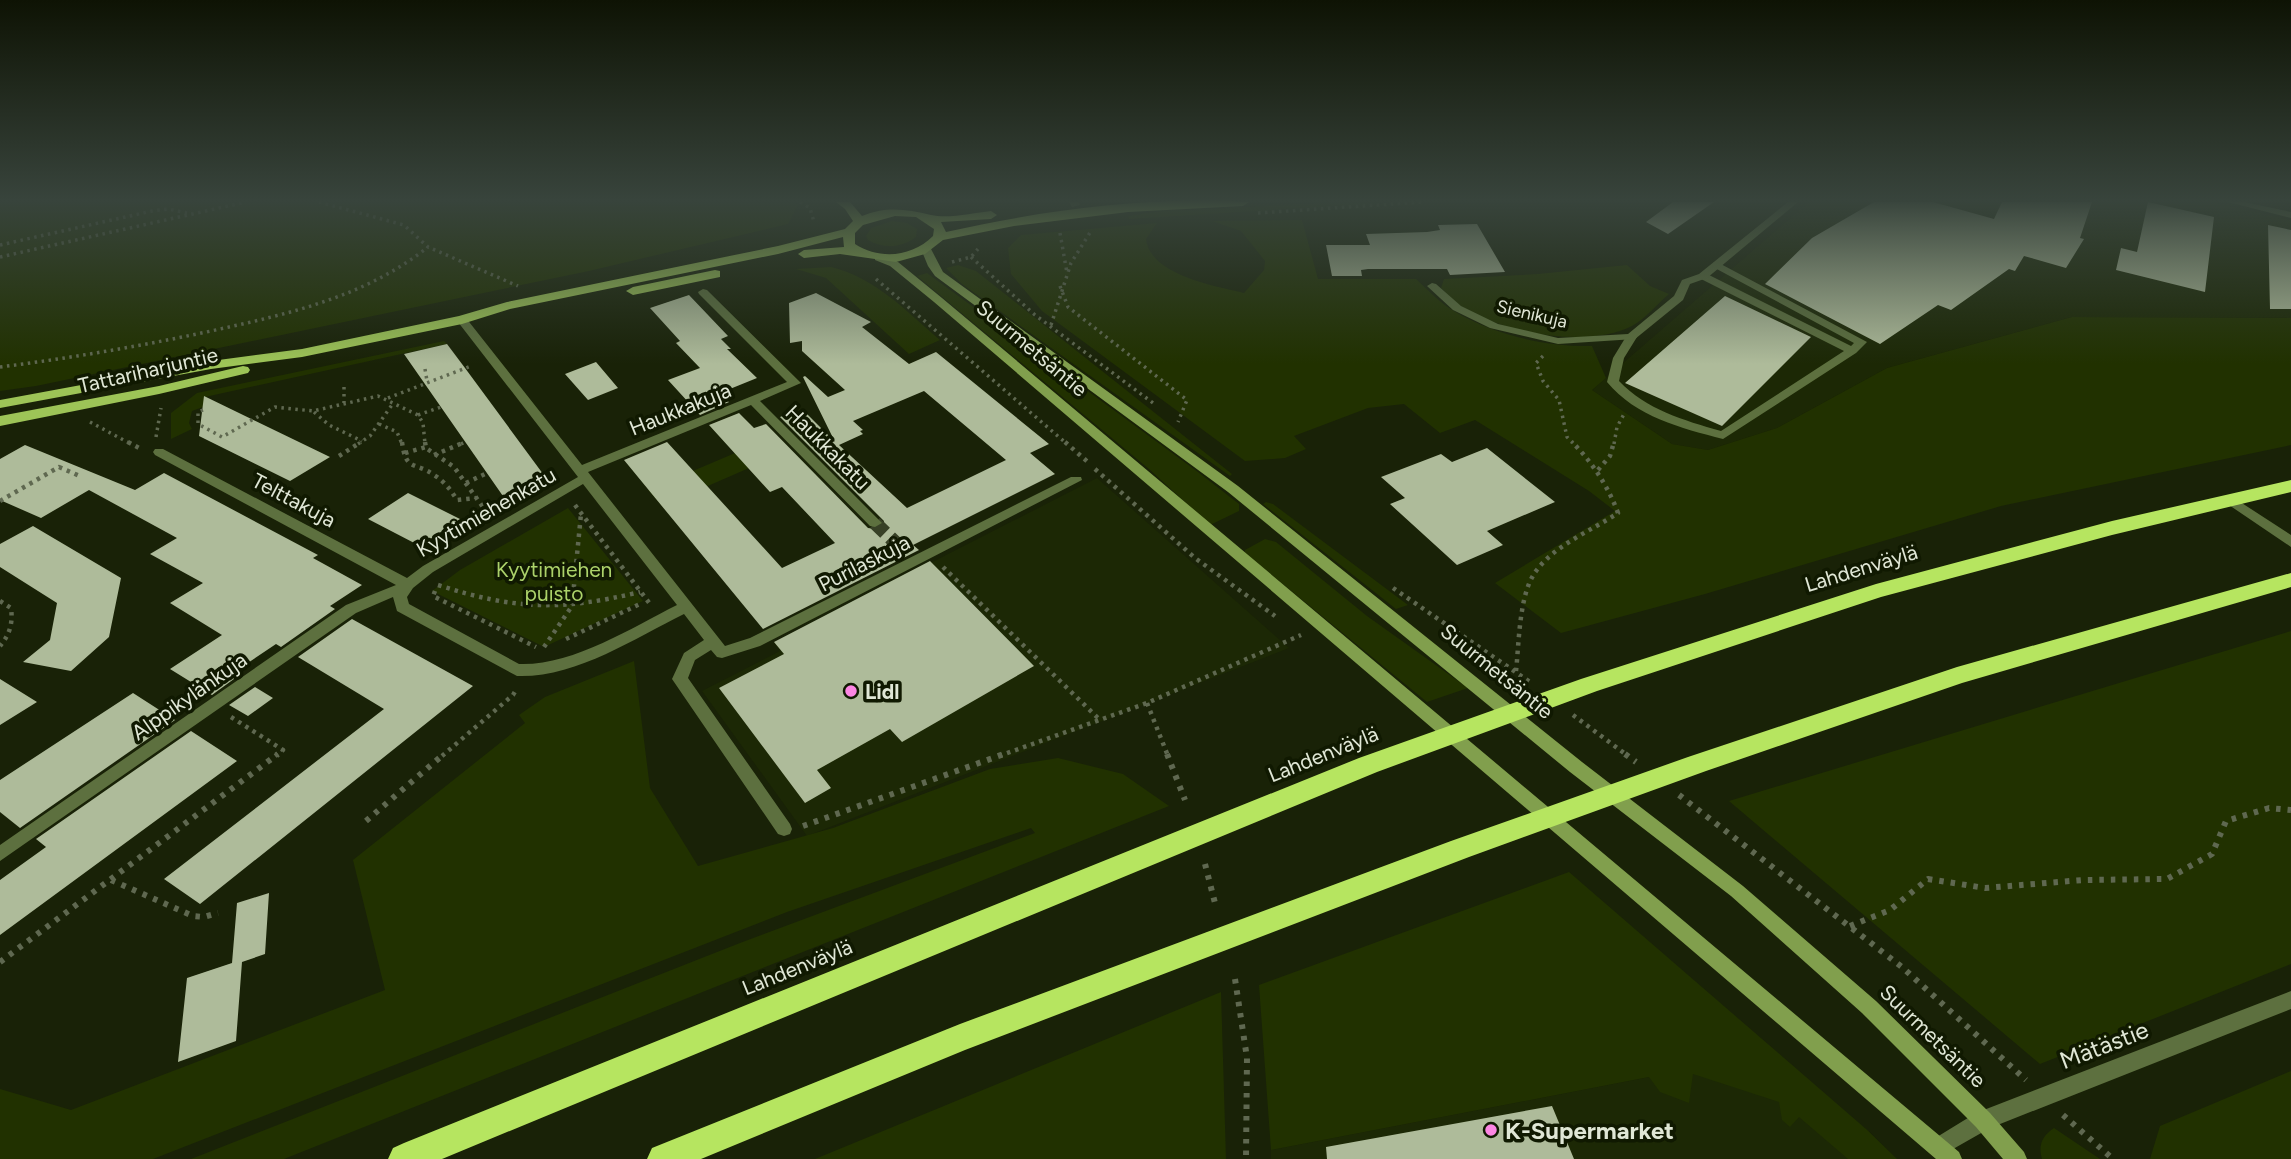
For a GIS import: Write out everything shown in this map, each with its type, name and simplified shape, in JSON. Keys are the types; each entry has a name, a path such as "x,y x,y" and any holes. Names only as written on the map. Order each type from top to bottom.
{"highway":[{"name":"Lahdenväylä","path":"404,1159 1368,765 1589,685 1876,591 2291,486"},
{"path":"663,1159 960,1038 1460,849 1697,764 1957,676 2291,580"}],"main road":[{"name":"Tattariharjuntie","path":"0,404 204,366 302,353 462,320 507,306 749,256"},
{"name":"Tattariharjuntie","path":"462,320 510,317 793,256"},
{"name":"Tattariharjuntie","path":"873,256 879,258"},
{"path":"879,258 899,256"},
{"name":"Suurmetsäntie","path":"929,256 939,274 1233,489 1576,767 1737,891 1869,1007 1983,1120 2017,1159"},
{"name":"Suurmetsäntie","path":"879,258 894,264 929,293 1946,1153"},
{"name":"Tattariharjuntie","path":"0,421 208,380 302,353"}],"street":[{"path":"1717,265 1861,342 1852,351 1723,435 1675,422 1627,399 1613,382 1621,349 1631,337 1679,298 1686,282 1703,276 1728,256"},
{"path":"1703,276 1852,351"},
{"name":"Sienikuja","path":"1432,286 1457,308 1494,326 1558,341 1605,341 1631,337"},
{"name":"Haukkakatu","path":"703,292 795,383"},
{"name":"Kyytimiehenkatu","path":"462,320 686,607"},
{"name":"Haukkakuja","path":"583,474 795,383"},
{"name":"Haukkakatu","path":"752,400 875,523"},
{"name":"Telttakuja","path":"159,452 408,585"},
{"name":"Kyytimiehenkatu","path":"527,672 517,670 407,611 402,607 400,597 408,585 446,558 564,490 583,474"},
{"name":"Purilaskuja","path":"713,642 722,653 755,642 1076,480"},
{"path":"2231,500 2291,542"},
{"path":"903,550 914,562"},
{"name":"Alppikylänkuja","path":"0,854 351,609 408,585"},
{"path":"527,672 566,663 686,607 713,642 689,657 680,679 784,829"},
{"name":"Mätästie","path":"1946,1153 1983,1120 2291,1000"}],"path":[{"path":"0,367 151,345 276,317 344,295 419,256"},
{"path":"450,256 517,284 522,290"},
{"path":"1064,256 1067,274"},
{"path":"1051,325 1060,285 1075,256"},
{"path":"879,280 1096,470"},
{"path":"1060,285 1068,307 1186,400 1178,422"},
{"path":"1558,341 1556,347 1536,363 1537,369 1559,400 1567,437 1598,470"},
{"path":"203,410 198,412 198,424 222,438 276,405 313,411 368,397 387,398 471,366"},
{"path":"425,369 427,381"},
{"path":"344,387 344,403"},
{"path":"159,452 153,445 159,430 163,398"},
{"path":"387,398 418,415 423,423 426,447 433,455 454,467 488,513"},
{"path":"1516,671 1521,623 1533,575 1563,548 1618,513 1611,494 1596,474 1612,452 1618,421 1625,413 1627,399"},
{"path":"339,456 362,441 379,424 394,402"},
{"path":"418,415 441,407"},
{"path":"313,411 329,425 362,441"},
{"path":"89,422 142,450 159,452"},
{"path":"379,424 389,426 398,433 403,440 410,466 428,471 450,488 457,500 477,498"},
{"path":"433,455 465,442"},
{"path":"405,453 426,447"},
{"path":"0,501 59,467 82,477"},
{"path":"466,483 487,474"},
{"path":"12,485 21,489"},
{"path":"564,490 660,618"},
{"path":"542,650 572,607 581,513"},
{"path":"930,554 1100,720"},
{"path":"449,576 437,585 433,596 542,650"},
{"path":"437,585 484,601 516,607 572,607 640,592"},
{"path":"0,601 11,608 14,620 6,640 0,646"},
{"path":"542,650 647,601"},
{"path":"784,829 793,829 1147,703 1302,635"},
{"path":"366,821 513,695 527,672"},
{"path":"1147,703 1185,800"},
{"path":"0,962 284,750 212,706"},
{"path":"1850,926 1890,910 1928,879 1985,888 2083,880 2167,879 2212,854 2227,821 2269,808 2291,810"},
{"path":"1205,864 1216,907"},
{"path":"110,880 193,916 204,917 218,912"},
{"path":"1236,979 1247,1058 1246,1159"}],"shaded area":[{"path":"1747,256 2291,256 2291,318 2072,317 1887,368 1777,428 1708,450 1672,444 1592,390"},
{"path":"1097,478 1289,648 807,836 702,691 780,651 774,643"},
{"path":"1702,1040 1866,1129 1897,1159 1271,1159 1271,1150 1649,1077"}],"green space":[{"path":"0,256 652,256 36,386 0,391"},
{"path":"1009,256 1154,256 1171,270 1186,277 1244,293 1264,270 1265,261 1261,256 1312,256 1318,279 1416,279 1449,308 1486,327 1539,342 1592,346 1606,378 1592,390 1672,444 1708,450 1777,428 1887,368 2072,317 2291,318 2291,445 2001,506 1705,594 1561,633 1495,583 1615,511 1589,491 1475,420 1440,433 1404,404 1368,408 1294,436 1306,449 1285,458 1245,461 1042,311 1011,274"},
{"path":"958,265 976,271 1232,474 1230,476 962,284 946,268"},
{"path":"1627,265 1650,286 1669,294 1632,326 1613,333 1592,336 1545,335 1499,324 1461,306 1441,288 1444,279 1538,274"},
{"path":"831,267 876,287 940,340 909,354 826,278 796,269"},
{"path":"927,273 1198,472 1239,504 1239,511 1210,525 1149,469 917,276"},
{"path":"444,341 447,344 205,397 203,407 192,411 189,423 192,429 171,439 171,413 197,393"},
{"path":"766,440 781,454 662,506 648,490"},
{"path":"1263,504 1273,504 1408,605 1396,609"},
{"name":"Kyytimiehen puisto","path":"568,508 643,601 544,647 432,591 460,570"},
{"path":"1265,539 1276,542 1367,616 1468,688 1427,702 1245,553 1245,550"},
{"path":"2291,631 2291,964 2040,1064 1729,801"},
{"path":"634,661 650,788 698,866 833,828 990,769 1058,758 1123,774 1169,806 284,1159 191,1159 740,943 1035,833 1031,828 787,912 153,1159 0,1159 0,1089 71,1110 385,990 353,860 525,723 519,715 545,697"},
{"path":"1569,872 1866,1129 1897,1159 1848,1159 1799,1117 1790,1127 1782,1120 1779,1102 1693,1074 1689,1103 1660,1092 1649,1077 1271,1150 1259,985"},
{"path":"1221,992 1226,1159 815,1159"},
{"path":"2291,1071 2291,1159 2150,1159 2160,1126"},
{"path":"2054,1128 2100,1159 2042,1159 2042,1141"}],"building":[{"path":"1328,256 1496,256 1505,272 1450,275 1447,269 1368,269 1361,270 1362,276 1332,276"},
{"path":"1794,256 2024,256 2015,271 2009,269 1951,310 1938,305 1880,344 1765,284"},
{"path":"2024,256 2073,256 2066,268"},
{"path":"2119,256 2209,256 2205,292 2116,270"},
{"path":"2269,256 2291,256 2291,309 2270,309"},
{"path":"816,293 871,322 862,327 909,364 936,352 1049,444 1030,453 1055,474 913,545 919,550 763,629 624,460 667,442 782,568 835,543 782,487 770,492 709,425 739,413 754,428 766,424 868,528 876,529 883,525 884,521 780,417 793,412 802,421 802,409 835,442 803,377 828,397 845,390 802,351 802,341 790,343 789,303","holes":["924,391 1006,460 907,508 839,445 863,434 860,431 863,430 853,421"]},
{"path":"689,295 728,336 721,339 731,349 727,349 757,378 720,393 729,402 700,415 668,380 700,368 676,343 680,341 650,308"},
{"path":"1725,296 1811,337 1722,426 1625,383"},
{"path":"447,344 546,478 505,499 404,354"},
{"path":"596,362 618,388 588,400 565,374"},
{"path":"204,396 330,457 290,481 199,436"},
{"path":"25,445 135,490 164,473 318,555 313,558 362,585 330,606 335,609 281,647 276,644 233,673 238,676 212,695 170,669 222,635 170,603 203,583 150,554 177,538 89,490 41,518 0,500 0,459"},
{"path":"1487,448 1555,502 1487,531 1503,545 1457,565 1390,504 1405,498 1381,477 1441,454 1452,462"},
{"path":"408,493 460,519 420,546 368,519"},
{"path":"33,526 121,578 109,637 71,671 23,662 50,640 57,603 0,567 0,544"},
{"name":"Lidl","path":"930,561 1034,666 902,742 890,729 817,770 831,788 805,803 719,688 784,654 774,642"},
{"path":"352,619 473,686 200,904 164,879 384,709 298,657"},
{"path":"0,679 37,702 0,725"},
{"path":"255,687 273,698 248,716 229,705"},
{"path":"133,693 175,720 20,828 0,812 0,780"},
{"path":"191,731 237,761 0,935 0,880 46,847 36,839"},
{"path":"269,893 265,954 242,962 236,1041 178,1062 187,978 232,963 237,903"},
{"name":"K-Supermarket","path":"1552,1106 1574,1159 1327,1159 1326,1147"}],"tunnel":[{"path":"875,523 903,550"}],"place":[{"name":"Lidl","path":"851,691"},
{"name":"K-Supermarket","path":"1491,1130"}]}
